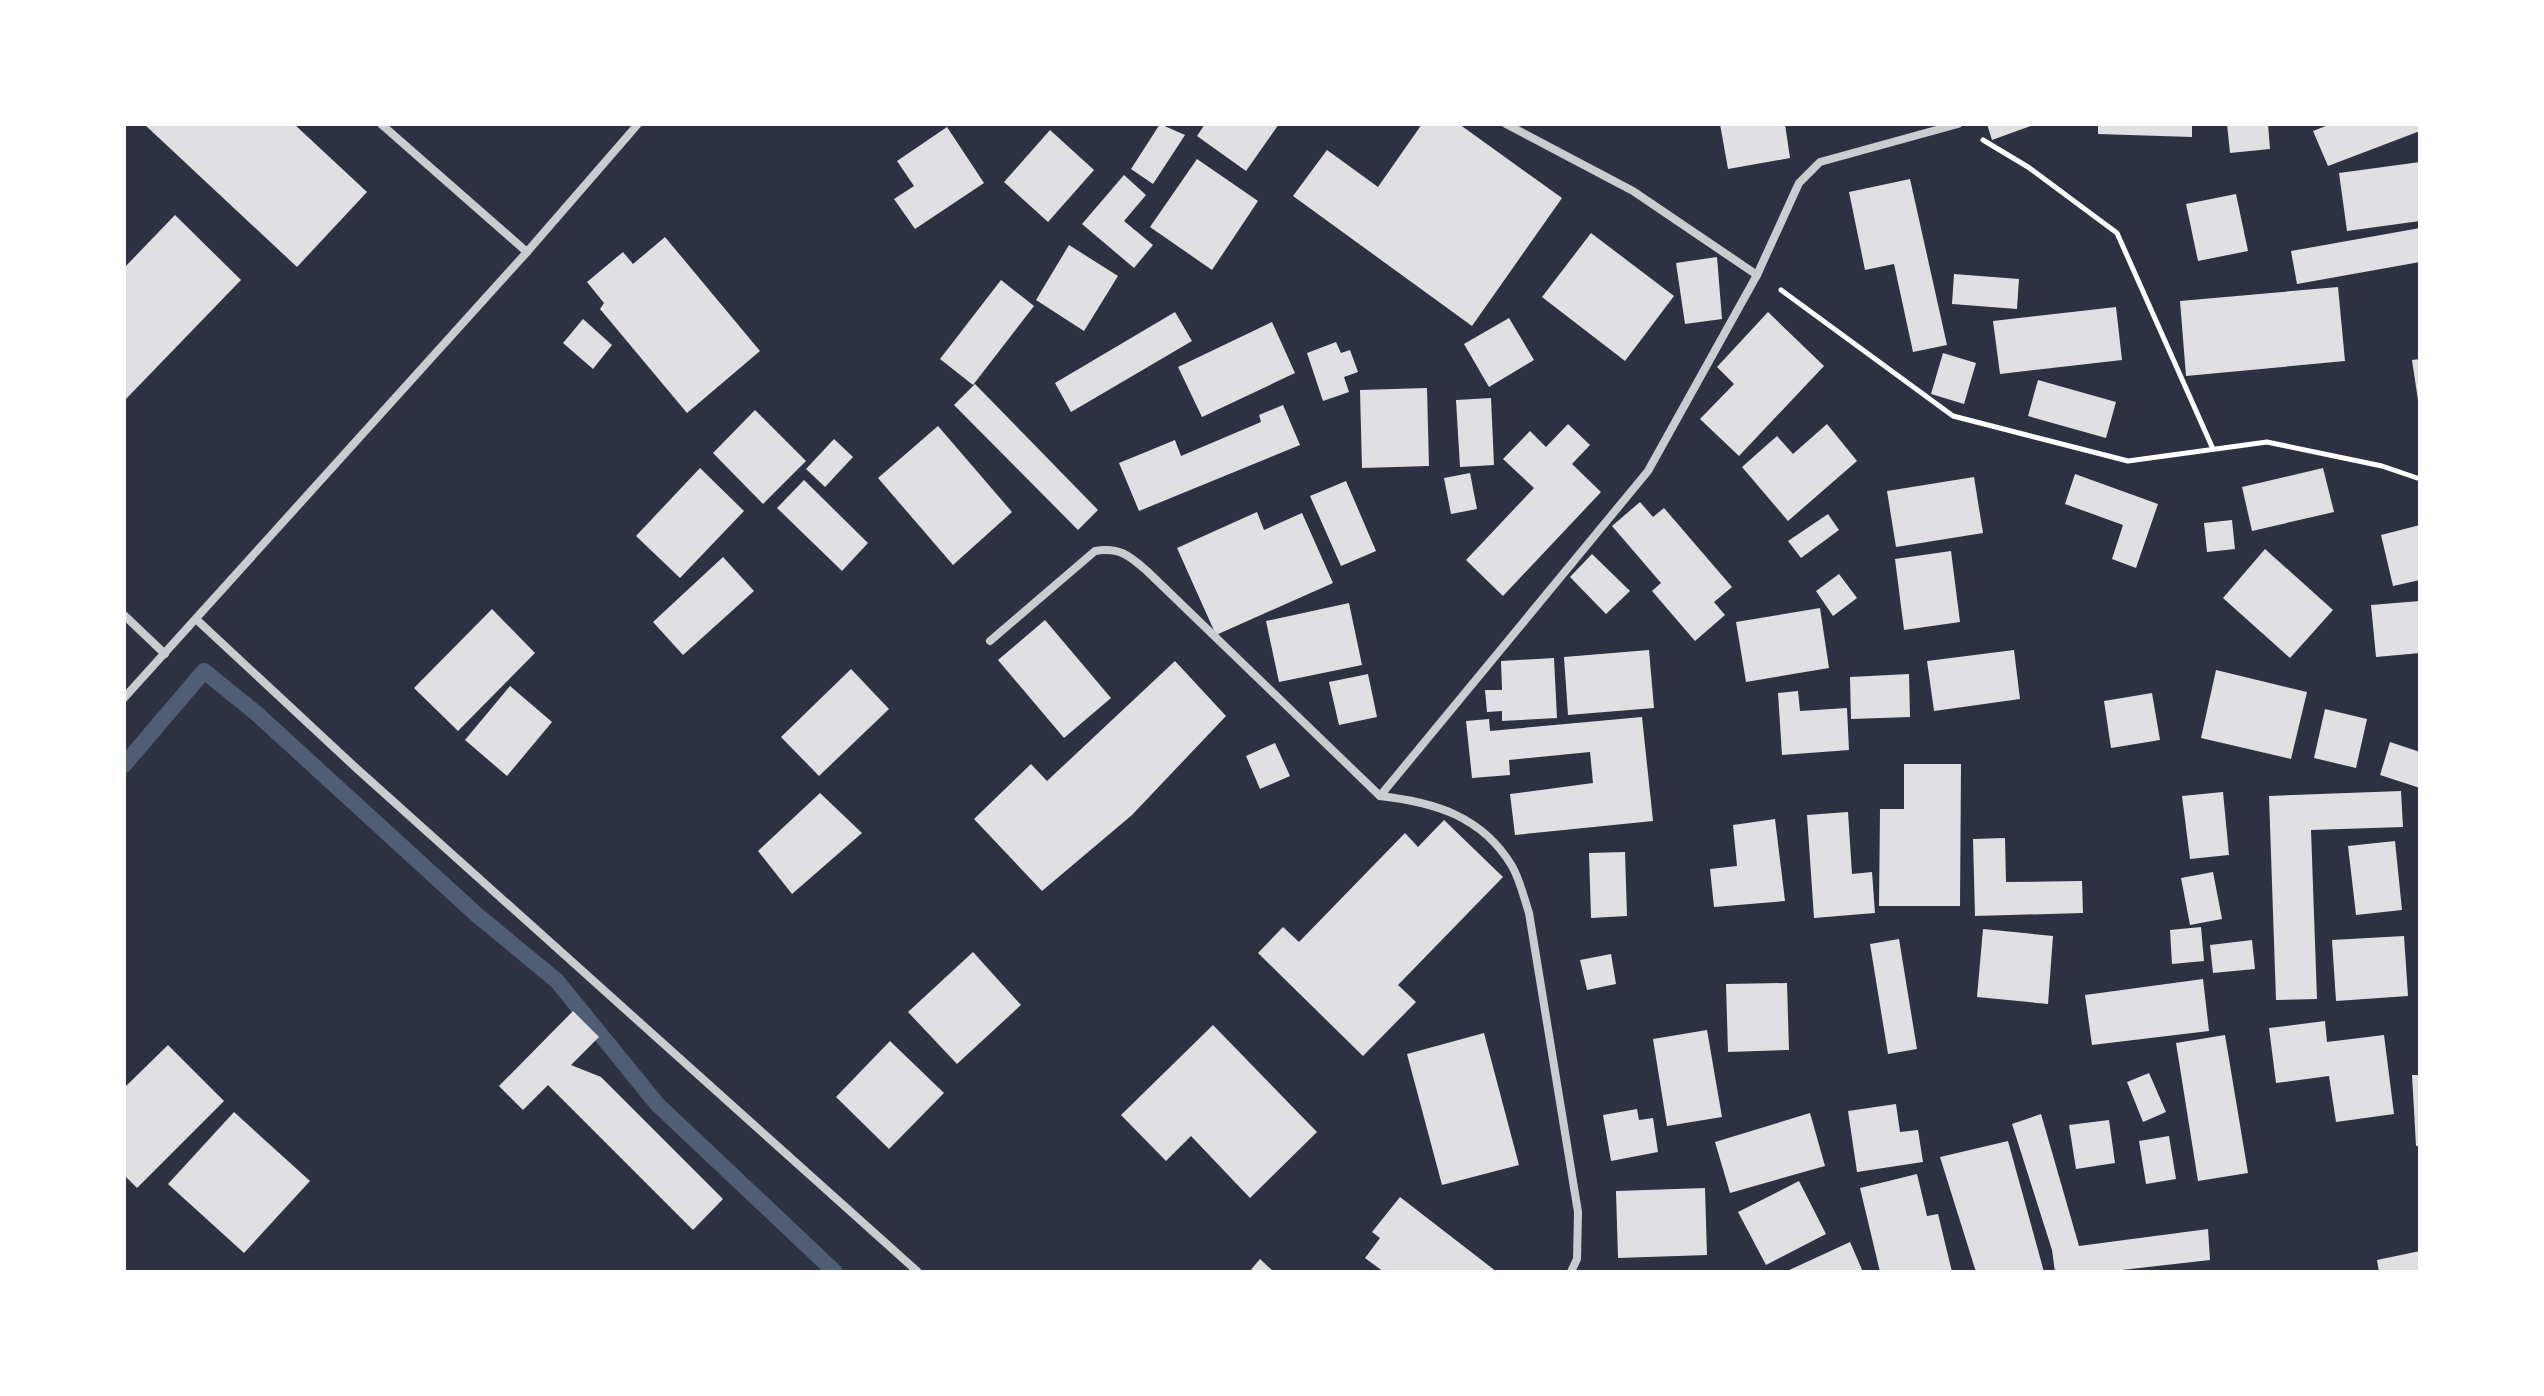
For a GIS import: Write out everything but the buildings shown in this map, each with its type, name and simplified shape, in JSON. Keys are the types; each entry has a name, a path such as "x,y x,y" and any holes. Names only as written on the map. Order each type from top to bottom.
{"street":[{"path":"381,124 527,252"},
{"path":"124,698 527,252 638,124"},
{"path":"1506,124 1633,191 1757,275"},
{"path":"1380,796 1648,471 1757,275 1799,183 1820,162 1854,150 1958,124"},
{"path":"990,641 1095,551 1113,548 1130,555 1380,796 1425,801 1455,813 1482,831 1512,866 1529,913 1578,1212 1577,1259 1571,1272"},
{"path":"124,615 165,654"},
{"path":"197,620 355,767 918,1272"}],"path":[{"path":"1958,124 2028,167 2117,233 2213,449"},
{"path":"1757,275 1804,305 1953,416 2128,461 2267,442 2382,466 2420,479"}],"waterway":[{"path":"124,765 204,671 256,713 477,915 557,981 657,1104 835,1272"}]}
